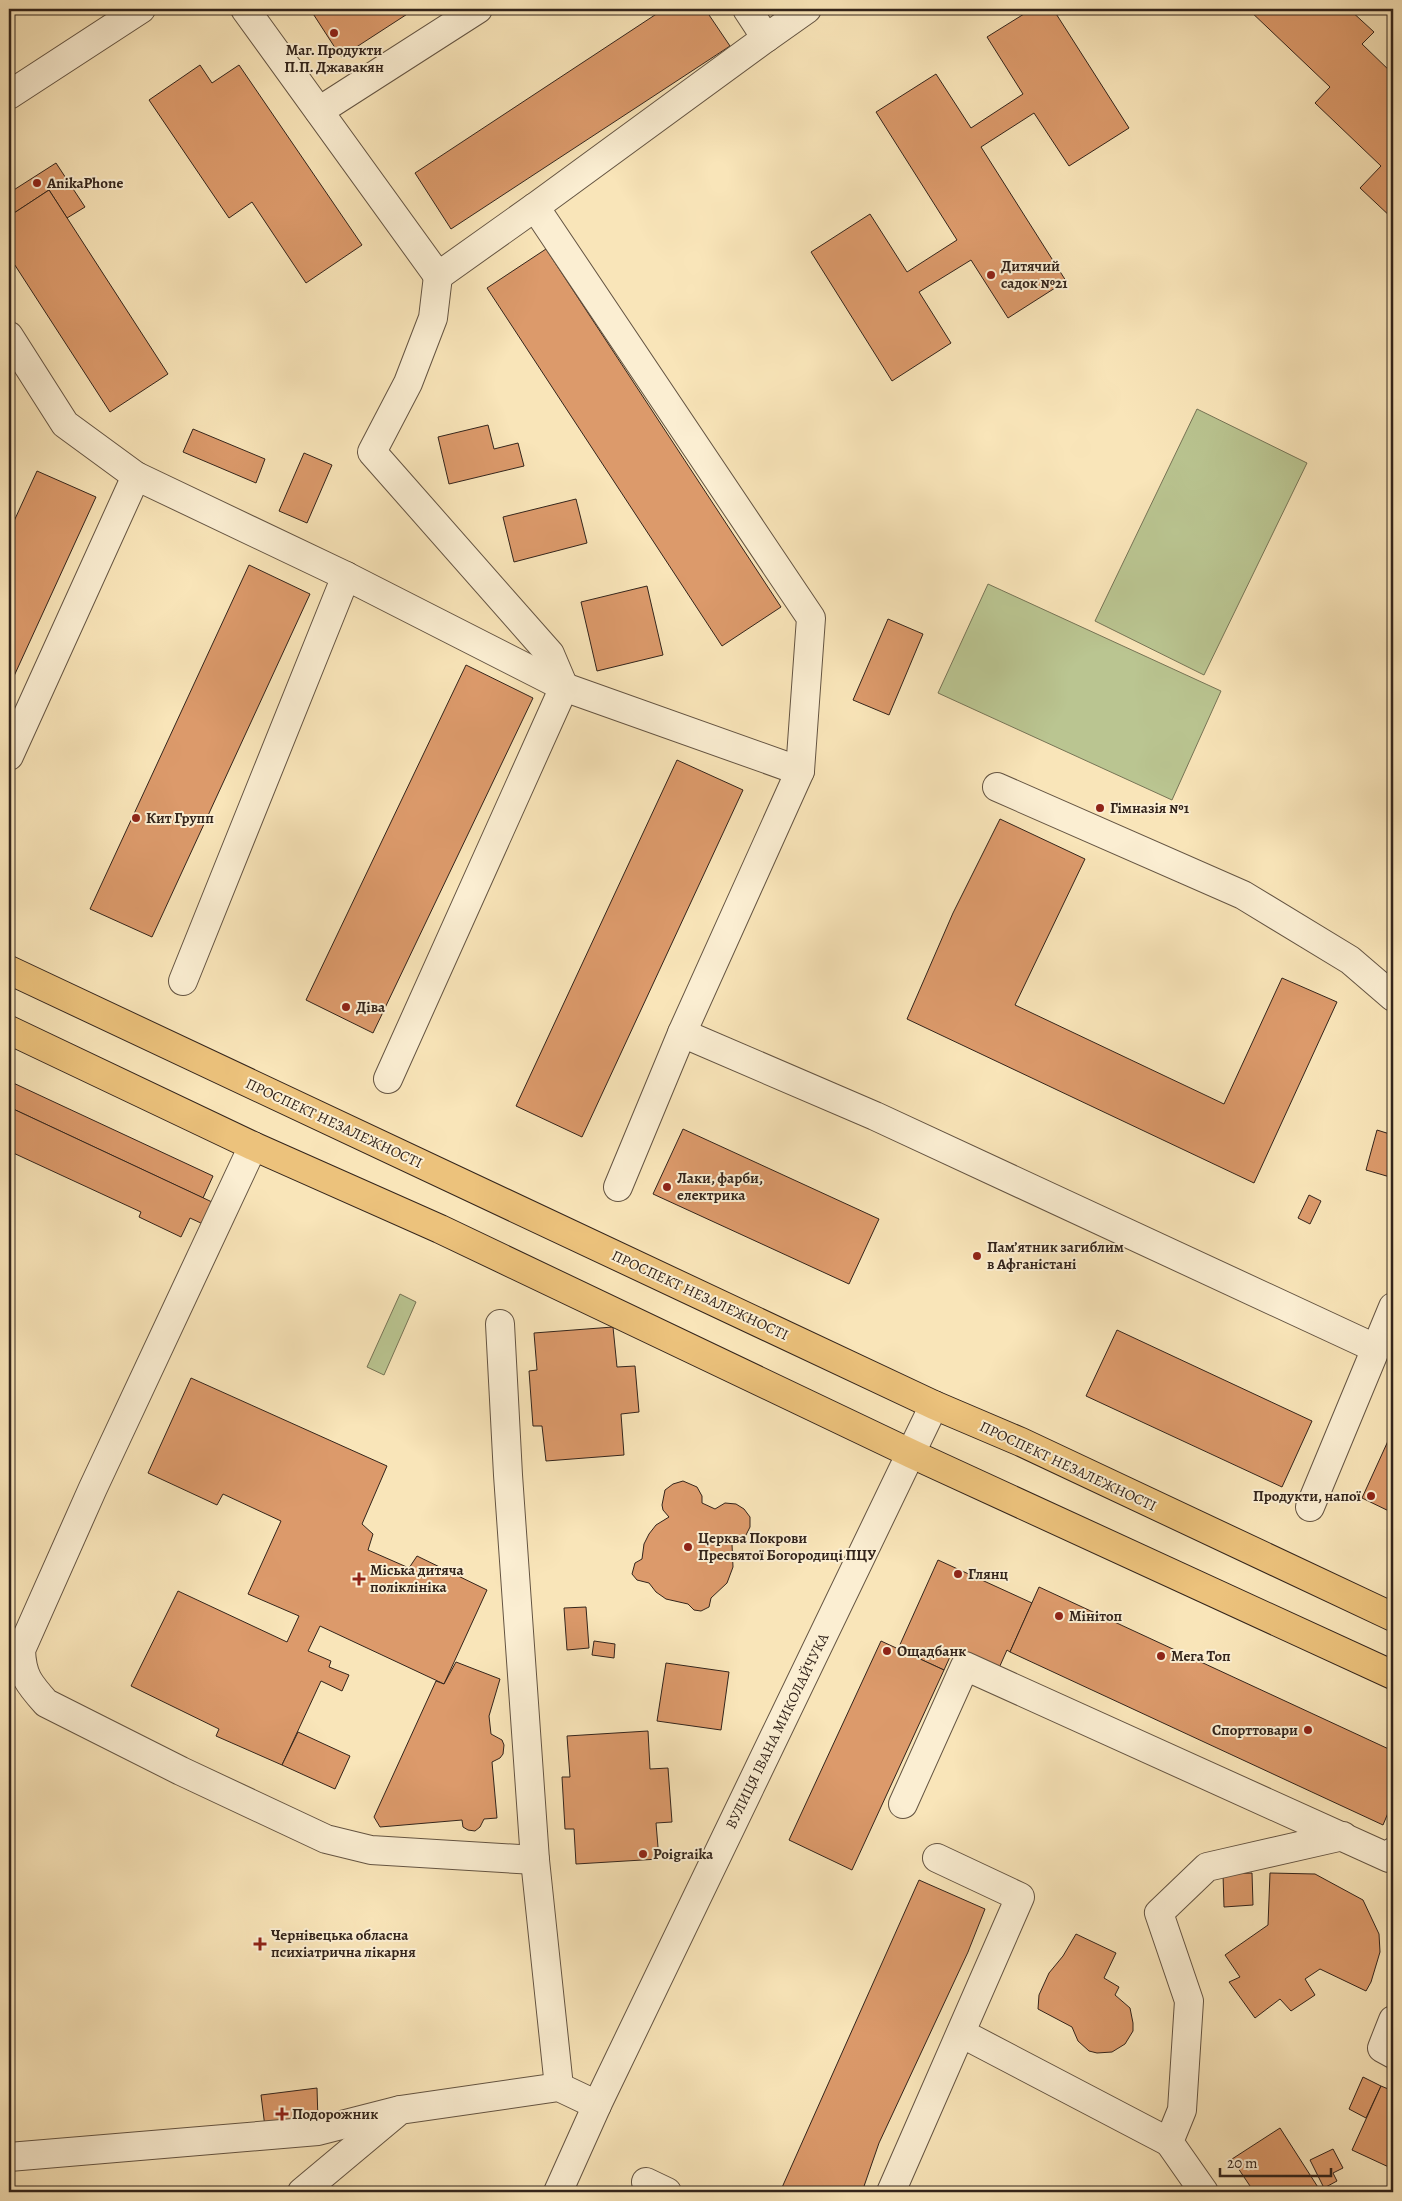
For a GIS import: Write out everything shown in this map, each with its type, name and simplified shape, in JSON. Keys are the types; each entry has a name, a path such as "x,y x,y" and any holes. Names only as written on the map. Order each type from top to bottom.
{"main road":[{"name":"ПРОСПЕКТ НЕЗАЛЕЖНОСТІ","path":"9,970 934,1405 1021,1442 1393,1618"},
{"path":"9,1030 253,1146 440,1229 912,1454 1393,1675"}],"street":[{"path":"9,95 141,9"},
{"path":"245,9 438,276 432,318 408,383 372,452 550,654 564,686 388,1078"},
{"path":"319,111 478,9"},
{"path":"747,9 766,38"},
{"path":"438,276 807,9"},
{"path":"535,207 811,618 800,771 682,1033 618,1187"},
{"path":"9,336 65,424 136,476 346,576 564,686 800,771"},
{"path":"9,756 136,476"},
{"path":"183,981 346,576"},
{"path":"997,787 1243,895 1350,960 1393,997"},
{"path":"682,1033 875,1116 1375,1348"},
{"path":"253,1146 222,1207 21,1650 22,1669 31,1686 46,1703 181,1771 326,1840 371,1850 535,1860"},
{"path":"1310,1508 1393,1307"},
{"path":"500,1324 508,1476 535,1860 559,2087"},
{"name":"ВУЛИЦЯ ІВАНА МИКОЛАЙЧУКА","path":"558,2192 597,2105 934,1405"},
{"path":"903,1804 965,1666 1389,1858 1393,1852"},
{"path":"1169,2142 1182,2110 1189,2001 1158,1913 1207,1867 1343,1836"},
{"path":"891,2192 1020,1897 937,1858"},
{"path":"1393,2020 1382,2048 1393,2054"},
{"path":"961,2033 1169,2142 1204,2192"},
{"path":"9,2157 318,2131 400,2110 559,2087 597,2105"},
{"path":"302,2192 400,2110"}],"green space":[{"path":"1197,409 1307,463 1204,675 1095,621"},
{"path":"988,584 1221,691 1172,800 938,693"},
{"path":"400,1294 416,1302 384,1375 367,1367"}],"building":[{"path":"310,9 415,9 341,57"},
{"path":"664,9 705,9 730,46 451,229 415,173"},
{"path":"1032,9 1053,9 1129,128 1069,166 1034,113 981,147 1066,281 1008,318 971,260 919,292 951,343 892,381 811,252 870,214 907,272 957,240 876,112 936,74 971,128 1023,94 987,37"},
{"path":"1248,9 1349,9 1374,32 1362,44 1393,74 1393,219 1360,188 1381,166 1315,103 1330,87"},
{"path":"200,65 212,83 239,65 362,245 306,283 252,202 229,218 149,100"},
{"path":"56,163 85,207 67,218 49,190 14,213 9,204 9,193"},
{"path":"49,190 168,374 110,412 9,256 9,204 14,213"},
{"path":"546,249 781,607 722,646 487,288"},
{"path":"488,425 494,449 518,443 524,466 449,484 438,437"},
{"path":"193,429 265,459 256,483 183,452"},
{"path":"304,453 332,465 307,523 279,511"},
{"path":"37,471 96,497 9,687 9,532"},
{"path":"576,499 587,543 514,562 503,517"},
{"path":"249,565 310,594 152,937 90,909"},
{"path":"647,586 663,655 597,671 581,602"},
{"path":"888,619 923,634 889,715 853,700"},
{"path":"466,665 533,698 373,1033 306,1000"},
{"path":"677,760 743,790 582,1137 516,1106"},
{"path":"1000,819 1085,859 1015,1005 1224,1104 1282,978 1337,1002 1254,1183 907,1019 953,913"},
{"path":"9,825 14,827 9,838"},
{"path":"9,1081 213,1176 203,1198 9,1107"},
{"path":"9,1107 212,1202 203,1224 190,1218 181,1237 139,1217 141,1212 9,1151"},
{"path":"683,1129 879,1219 849,1284 653,1194"},
{"path":"1377,1130 1393,1135 1393,1167 1390,1177 1366,1170"},
{"path":"1309,1195 1321,1201 1310,1224 1298,1218"},
{"path":"613,1327 617,1367 635,1366 639,1412 621,1414 624,1455 546,1461 542,1426 533,1426 529,1371 537,1370 534,1333"},
{"path":"1117,1330 1312,1421 1282,1487 1086,1396"},
{"name":"Міська дитяча поліклініка","path":"191,1378 387,1466 362,1524 373,1534 368,1550 409,1568 417,1556 487,1590 444,1684 320,1626 308,1651 331,1661 329,1667 349,1675 342,1691 321,1681 282,1765 216,1736 219,1729 131,1686 178,1591 287,1642 299,1616 248,1594 281,1521 223,1494 217,1505 148,1473"},
{"path":"1393,1430 1393,1513 1362,1498"},
{"name":"Церква Покрови Пресвятої Богородиці ПЦУ","path":"683,1481 697,1487 702,1496 702,1503 715,1509 725,1503 736,1504 744,1509 750,1517 750,1527 745,1537 732,1544 733,1567 727,1583 711,1598 709,1607 701,1611 694,1610 688,1604 666,1599 656,1592 649,1583 637,1580 632,1574 635,1563 642,1559 644,1544 649,1534 656,1525 669,1517 663,1510 662,1505 665,1490 673,1484"},
{"path":"938,1560 1032,1603 1010,1652 1007,1650 999,1668 954,1648 944,1670 898,1649"},
{"path":"1039,1587 1393,1751 1393,1801 1383,1825 1010,1652"},
{"path":"586,1607 589,1648 567,1650 564,1608"},
{"path":"594,1641 615,1644 614,1658 592,1655"},
{"path":"881,1641 944,1670 852,1870 789,1840"},
{"path":"456,1662 500,1679 489,1716 491,1734 502,1740 504,1745 503,1754 492,1762 497,1818 484,1819 480,1827 475,1831 463,1827 462,1820 380,1827 374,1817 436,1681 444,1684"},
{"path":"666,1663 729,1672 721,1730 657,1721"},
{"path":"648,1731 650,1769 668,1768 672,1822 656,1823 659,1859 576,1864 574,1829 565,1829 562,1777 570,1777 567,1736"},
{"path":"298,1732 350,1756 335,1789 282,1765"},
{"path":"1252,1873 1253,1905 1224,1907 1223,1874"},
{"path":"1270,1873 1315,1874 1363,1900 1379,1934 1380,1952 1371,1982 1366,1991 1320,1969 1305,1979 1315,1995 1291,2011 1280,1999 1255,2018 1229,1982 1240,1977 1225,1955 1268,1925"},
{"path":"919,1880 985,1909 968,1952 879,2143 862,2192 780,2192"},
{"path":"1076,1934 1116,1953 1104,1978 1119,1987 1115,1995 1130,2008 1133,2031 1125,2044 1112,2052 1097,2053 1089,2051 1078,2041 1072,2027 1038,2009 1039,1995 1049,1973 1063,1956"},
{"path":"1363,2077 1381,2086 1366,2118 1349,2109"},
{"path":"1381,2086 1393,2091 1393,2169 1352,2150"},
{"path":"317,2088 318,2121 265,2127 261,2095"},
{"path":"1280,2128 1321,2192 1254,2192 1232,2159"},
{"path":"1333,2149 1343,2168 1333,2173 1337,2181 1324,2188 1310,2160"}],"place":[{"name":"Маг. Продукти П.П. Джавакян","path":"334,33"},
{"name":"AnikaPhone","path":"37,183"},
{"name":"Дитячий садок №21","path":"991,275"},
{"name":"Гімназія №1","path":"1100,808"},
{"name":"Кит Групп","path":"136,818"},
{"name":"Діва","path":"346,1007"},
{"name":"Лаки, фарби, електрика","path":"667,1187"},
{"name":"Пам’ятник загиблим в Афганістані","path":"977,1256"},
{"name":"Продукти, напої","path":"1371,1496"},
{"name":"Церква Покрови Пресвятої Богородиці ПЦУ","path":"688,1547"},
{"name":"Глянц","path":"958,1574"},
{"name":"Міська дитяча поліклініка","path":"359,1579"},
{"name":"Мінітоп","path":"1059,1616"},
{"name":"Ощадбанк","path":"887,1651"},
{"name":"Мега Топ","path":"1161,1656"},
{"name":"Спорттовари","path":"1308,1730"},
{"name":"Poigraika","path":"643,1854"},
{"name":"Чернівецька обласна психіатрична лікарня","path":"260,1944"},
{"name":"Подорожник","path":"282,2114"}]}
